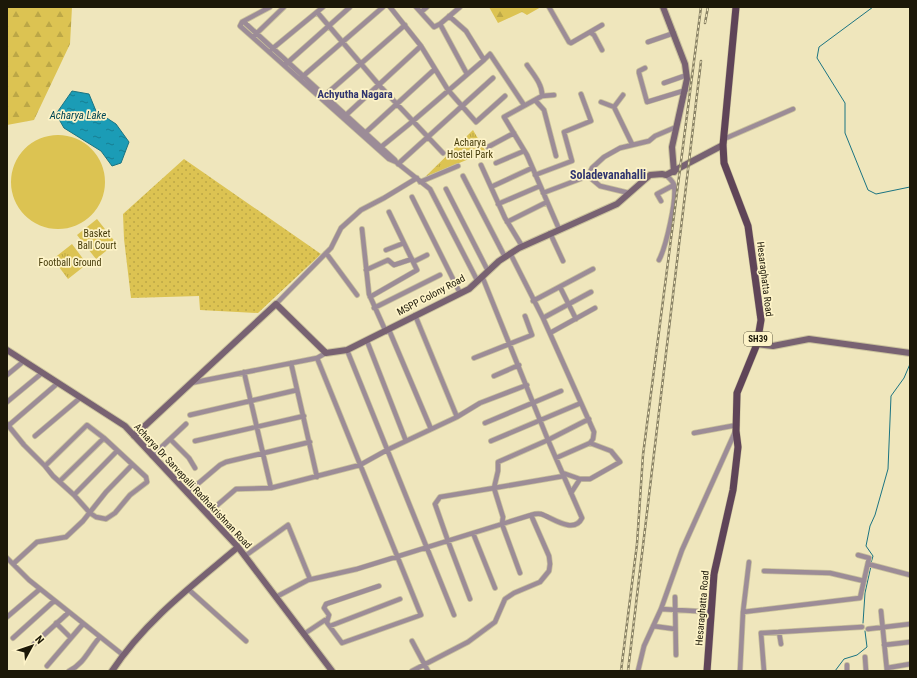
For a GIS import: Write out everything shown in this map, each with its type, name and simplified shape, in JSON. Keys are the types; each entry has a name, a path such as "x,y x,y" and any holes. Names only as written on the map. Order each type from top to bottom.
{"main road":[{"name":"Hesaraghatta Road","path":"707,671 714,574 733,490 738,447 736,428 737,393 757,344 761,320 748,226 724,163 723,142 736,7"}],"street":[{"path":"270,7 244,22 254,36 364,134 381,147 397,163 430,189 477,280"},
{"path":"254,36 284,7"},
{"path":"272,49 322,7"},
{"path":"286,65 350,7"},
{"path":"302,77 383,7"},
{"path":"390,7 421,46 448,90 476,122 505,96"},
{"path":"416,7 434,27 440,24 460,7"},
{"path":"421,12 427,7"},
{"path":"549,7 571,43 602,25"},
{"path":"663,7 686,64 687,75 686,90 672,147 674,172"},
{"path":"317,12 362,63 379,85 443,153"},
{"path":"449,16 466,31 484,60"},
{"path":"440,24 467,74"},
{"path":"323,98 405,25"},
{"path":"590,32 594,35 602,50"},
{"path":"648,42 674,33"},
{"path":"254,36 272,49 286,65 302,77 323,98 346,115 392,162 397,163"},
{"path":"346,115 421,46"},
{"path":"381,147 413,122 490,54 524,105"},
{"path":"527,65 540,85 542,96"},
{"path":"645,68 639,71 639,73 647,102 686,90"},
{"path":"364,134 435,69"},
{"path":"664,83 687,75"},
{"path":"397,163 493,78"},
{"path":"535,175 572,161 564,132 591,121 581,94"},
{"path":"554,95 542,96 504,117 524,151 559,229"},
{"path":"614,107 623,95"},
{"path":"535,100 540,103 544,110 556,156"},
{"path":"601,102 614,107 632,144"},
{"path":"723,142 793,109"},
{"path":"543,193 588,176 592,168 604,157 620,148 649,141 655,136 676,127"},
{"path":"488,147 514,133"},
{"name":"MSPP Colony Road","path":"190,383 316,358 326,353 347,350 469,289 477,280 507,255 522,246 617,204 650,175 666,175 674,172 723,142"},
{"path":"496,163 524,151"},
{"path":"481,165 507,222 522,246"},
{"path":"134,436 276,304 331,248 341,228 361,210 418,180 458,166"},
{"path":"491,187 532,168"},
{"path":"660,260 664,251 675,196 674,185 666,175"},
{"path":"463,176 543,318 594,432 593,439 590,443 556,458"},
{"path":"588,176 600,186 629,193"},
{"path":"661,201 657,194 674,185"},
{"path":"498,204 540,186"},
{"path":"446,189 488,271"},
{"path":"412,197 460,293"},
{"path":"507,222 547,202"},
{"path":"370,297 418,270 389,212"},
{"path":"362,229 370,297 432,429"},
{"path":"550,233 563,261"},
{"path":"386,250 404,243"},
{"path":"326,253 357,295"},
{"path":"366,270 388,260 394,266 413,261 427,255"},
{"path":"533,301 593,269"},
{"path":"374,308 440,274"},
{"path":"276,597 310,579 357,569 531,515 538,514 555,522 576,524 582,518 548,440 482,276"},
{"path":"560,287 576,319"},
{"path":"543,318 591,292"},
{"path":"276,304 326,353"},
{"path":"550,333 595,308"},
{"path":"415,315 457,417"},
{"path":"474,358 532,335 525,316"},
{"path":"757,344 773,346 809,339 910,353"},
{"path":"366,341 406,441"},
{"name":"Acharya Dr Sarvepalli Radhakrishnan Road","path":"7,350 125,426 238,547 332,671"},
{"path":"347,350 454,615"},
{"path":"304,634 325,620 342,643 421,615 316,358"},
{"path":"7,375 24,361"},
{"path":"291,363 317,477"},
{"path":"494,376 519,365"},
{"path":"244,372 262,454 272,488"},
{"path":"7,402 42,373"},
{"path":"45,466 87,425 104,438 146,477 147,482 130,496 110,517 106,519 96,517 90,513 60,481 53,476 24,445 8,425 58,383"},
{"path":"207,514 236,490 272,488 360,465 387,450 457,417 480,403 527,385"},
{"path":"190,415 297,390"},
{"path":"485,423 561,391"},
{"path":"35,436 80,398"},
{"path":"491,441 581,404"},
{"path":"195,442 304,416"},
{"path":"520,573 502,524 503,517 494,488 498,471 498,462 548,440 588,419"},
{"path":"152,456 186,424"},
{"path":"638,671 644,646 660,609 682,550 736,428 694,432"},
{"path":"60,481 104,438"},
{"path":"170,439 189,458 195,468"},
{"path":"187,493 220,465 310,442"},
{"path":"470,599 435,504 436,500 440,497 563,475 580,479 590,479 620,462 611,451 590,443"},
{"path":"74,495 117,451"},
{"path":"13,564 38,542 66,536 83,521 106,492 132,465"},
{"path":"571,493 580,479"},
{"path":"412,671 468,642 495,622 505,599 514,592 540,582 544,577 550,564 549,556 531,515"},
{"path":"245,556 288,525 310,579"},
{"path":"472,533 495,588"},
{"path":"112,671 133,641 188,589 238,547"},
{"path":"743,612 860,598 868,558 858,555"},
{"path":"7,558 54,601 123,655"},
{"path":"740,671 743,612 749,562"},
{"path":"868,564 910,575"},
{"path":"764,571 830,573 864,581"},
{"path":"329,624 328,615 324,608 326,604 379,586"},
{"path":"7,617 40,589"},
{"path":"188,589 246,641"},
{"path":"675,597 676,654"},
{"path":"329,624 400,599"},
{"path":"13,638 54,601"},
{"path":"660,609 711,612"},
{"path":"881,611 887,670 910,664"},
{"path":"34,644 68,612"},
{"path":"56,623 71,638"},
{"path":"47,666 83,624"},
{"path":"868,629 910,624"},
{"path":"653,626 675,629"},
{"path":"764,671 761,633 862,627"},
{"path":"779,632 781,644"},
{"path":"69,671 83,661 89,650 100,637"},
{"path":"412,641 428,671"},
{"path":"884,645 910,642"},
{"path":"865,657 866,671"}],"green space":[{"path":"7,7 72,7 70,44 34,120 7,125"},
{"path":"489,7 541,7 527,15 522,12 498,23"},
{"name":"Acharya Hostel Park","path":"473,130 486,152 425,177"},
{"path":"58,135 76,139 91,149 101,164 105,182 101,200 91,215 76,225 58,229 40,225 25,215 15,200 11,182 15,164 25,149 40,139"},
{"path":"184,159 321,254 258,313 200,310 199,296 131,298 124,239 123,214"},
{"name":"Basket Ball Court","path":"97,219 116,243 96,259 77,235"},
{"name":"Football Ground","path":"72,244 87,264 68,279 53,259"}],"water":[{"name":"Acharya Lake","path":"72,91 89,94 96,111 116,124 129,142 121,163 112,166 101,151 64,128 56,114"}],"waterway":[{"path":"873,7 819,47 817,58 845,103 845,133 868,190 876,194 910,187"},
{"path":"871,563 873,556 866,546 870,526 875,515 888,469 891,396 904,378 910,364"},
{"path":"863,623 865,593 871,566"},
{"path":"835,671 844,659 857,655 867,647 865,631"}],"railway":[{"path":"621,671 637,544 643,455 701,7"},
{"path":"705,23 708,7"},
{"path":"628,671 701,61"}],"district":[{"name":"Achyutha Nagara","path":"355,94"},
{"name":"Soladevanahalli","path":"608,175"}]}
